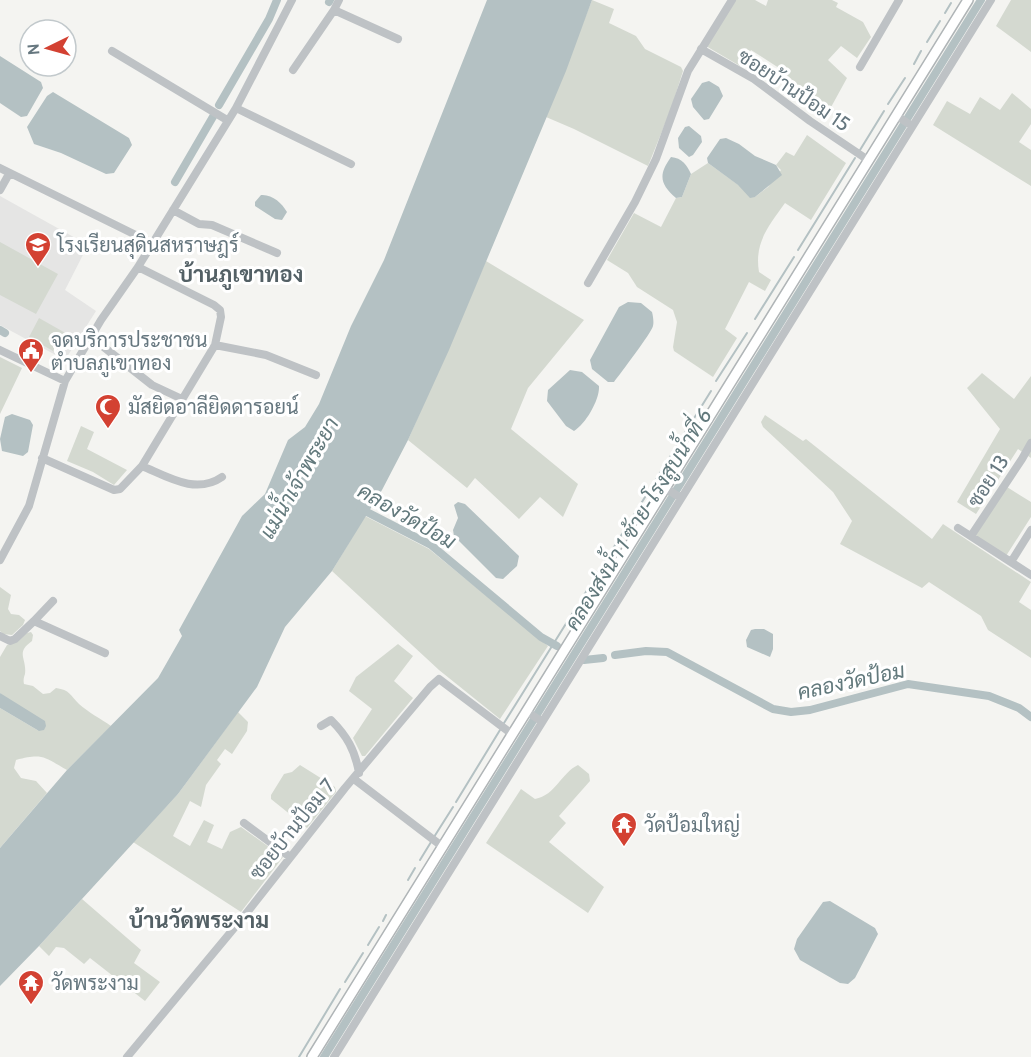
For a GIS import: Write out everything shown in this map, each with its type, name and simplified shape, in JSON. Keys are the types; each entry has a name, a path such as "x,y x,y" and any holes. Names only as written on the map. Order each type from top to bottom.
{"main road":[{"path":"312,1057 512,734 534,716 668,489 868,160 904,121 969,0"}],"street":[{"path":"0,560 28,506 65,381 236,108 292,0"},
{"path":"293,70 339,0"},
{"path":"588,282 635,202 656,159 688,71 732,0"},
{"path":"860,67 899,0"},
{"path":"334,1057 534,716 679,497 904,121 991,0"},
{"path":"334,10 398,39"},
{"name":"ซอยบ้านป้อม 15","path":"701,49 754,79 810,121 868,160"},
{"path":"112,51 227,120"},
{"path":"236,108 351,164"},
{"path":"0,168 152,243"},
{"path":"0,190 9,174"},
{"path":"173,210 199,224 212,225 277,253"},
{"path":"42,458 114,490 120,489 142,466 215,345 221,317 220,310 138,267"},
{"path":"91,337 152,385 182,399"},
{"path":"215,345 266,355 316,375"},
{"path":"0,350 65,381"},
{"name":"ซอย 13","path":"971,536 1031,442"},
{"path":"142,466 194,486 214,483 222,477"},
{"path":"668,489 679,497"},
{"path":"958,528 1031,575"},
{"path":"1011,562 1031,530"},
{"path":"0,636 10,641 15,639 52,601"},
{"path":"34,621 105,653"},
{"name":"ซอยบ้านป้อม 7","path":"127,1057 356,776 439,679 512,734"},
{"path":"321,726 331,720 347,737 356,758 356,776 443,847"},
{"path":"243,823 290,857"}],"shaded area":[{"path":"592,0 614,9 609,23 636,36 645,49 681,67 683,71 671,109 648,166 546,117"},
{"path":"734,0 755,0 766,6 768,0 832,0 838,3 836,7 863,22 871,37 857,58 841,46 828,60 847,78 830,109 826,110 779,68 751,50 740,66 706,46"},
{"path":"1011,0 1031,0 1031,52 996,26"},
{"path":"1012,93 1031,109 1031,124 1019,142 1031,150 1031,186 933,125 947,101 970,114 980,97 1000,110"},
{"path":"807,135 846,163 811,220 785,203 768,227 761,243 758,261 759,272 771,280 765,291 749,282 725,329 737,338 713,377 674,351 677,322 673,310 637,287 628,273 607,260 634,213 661,227 676,198 682,197 691,174 708,163 755,197 768,187 781,170 776,165 786,152 794,156"},
{"name":"โรงเรียนสุดินสหราษฎร์","path":"0,196 88,245 65,290 96,311 65,360 0,325"},
{"path":"0,242 58,274 36,314 0,295"},
{"path":"486,261 584,320 528,388 511,429 578,484 563,517 540,497 519,519 475,478 467,488 408,440"},
{"path":"39,318 69,335 58,354 29,337"},
{"path":"0,357 22,368 0,414"},
{"path":"982,373 1014,399 1031,376 1031,458 1018,449 976,514 957,502 1000,429 967,388"},
{"path":"765,415 803,441 806,439 932,539 943,524 1031,582 1019,602 1031,610 1031,658 988,630 981,616 929,582 922,588 840,544 852,521 833,492 763,427 761,422"},
{"path":"81,426 94,432 87,449 127,470 114,485 93,472 67,461"},
{"path":"1007,487 1031,502 1031,517 1006,556 975,536"},
{"path":"365,516 429,549 548,646 500,719 439,670 332,571"},
{"path":"0,587 11,595 8,609 11,614 19,615 25,620 12,635 3,634 0,631"},
{"path":"31,632 32,641 23,652 24,684 33,686 43,694 50,693 56,688 64,690 79,704 111,726 67,770 38,757 16,760 14,768 21,778 36,781 47,793 0,848 0,708 39,731 0,693 0,657 7,645"},
{"path":"398,644 413,656 394,681 413,698 365,756 362,756 353,738 372,709 349,691 356,677"},
{"path":"238,712 248,722 247,731 232,754 225,749 217,760 221,764 206,785 201,807 190,801 173,836 190,846 204,820 214,825 207,842 222,849 230,832 241,827 283,857 241,912 133,842 178,794"},
{"path":"300,765 335,787 336,792 307,828 271,799 271,795 284,774 292,772"},
{"path":"578,765 589,774 590,781 559,816 566,823 549,842 604,887 588,913 486,843 521,789 535,799 542,797"},
{"path":"82,899 141,950 134,963 160,982 145,1001 90,958 84,964 64,948 56,947 49,956 39,946"}],"water":[{"name":"แม่น้ำเจ้าพระยา","path":"487,0 592,0 566,71 449,350 408,440 382,490 332,571 285,627 257,687 178,794 0,986 0,848 67,770 158,678 182,636 179,630 242,516 265,494 288,440 305,427 319,404 351,326 384,260"},
{"path":"0,56 18,67 18,78 35,78 41,82 43,88 27,116 21,117 0,103"},
{"path":"709,81 719,87 723,96 709,119 704,120 693,107 691,99 702,83"},
{"path":"53,92 129,138 132,145 114,173 106,174 61,153 34,144 27,127 47,96"},
{"path":"689,126 701,136 702,142 689,157 679,148 678,138 685,127"},
{"path":"726,138 755,156 776,165 782,175 755,197 750,198 738,185 708,163 707,158 720,139"},
{"path":"671,157 684,162 691,174 682,197 676,198 664,184 664,169"},
{"path":"261,195 273,198 282,205 287,212 282,220 275,219 255,206 255,202"},
{"path":"628,302 641,303 652,312 653,326 614,382 608,382 592,369 590,360 619,307"},
{"path":"570,370 582,372 599,386 591,411 579,428 574,431 566,426 547,401 548,390"},
{"path":"12,414 30,420 33,425 28,452 23,456 2,451 0,439 5,417"},
{"path":"458,502 465,504 519,556 517,566 503,579 496,578 454,536 453,530 458,518 454,505"},
{"path":"764,629 773,634 773,649 770,657 747,647 746,640 751,630"},
{"path":"0,693 45,721 44,730 39,731 0,708"},
{"path":"830,901 875,928 878,934 855,978 848,984 840,983 800,960 794,949 797,939 823,902"}],"waterway":[{"path":"219,105 269,19 277,0"},
{"name":"คลองส่งน้ำ 1 ซ้าย-โรงสูบน้ำที่ 6","path":"324,1057 981,0"},
{"path":"945,13 951,3"},
{"path":"927,42 940,21"},
{"path":"914,64 921,51"},
{"path":"888,104 905,78"},
{"path":"860,150 884,111"},
{"path":"175,182 214,115"},
{"path":"798,250 855,158"},
{"path":"755,319 794,257"},
{"path":"0,330 5,333"},
{"path":"716,381 747,333"},
{"path":"632,518 711,391"},
{"name":"คลองวัดป้อม","path":"361,509 431,545 541,637 557,646"},
{"path":"581,600 627,526"},
{"path":"504,723 577,606"},
{"name":"คลองวัดป้อม","path":"615,655 646,651 667,652 773,709 791,712 810,710 908,684 989,696 1019,708 1031,717"},
{"name":"คลองวัดป้อม","path":"584,660 603,658"},
{"path":"456,802 500,730"},
{"path":"434,837 453,807"},
{"path":"420,860 431,842"},
{"path":"408,880 415,868"},
{"path":"383,921 386,915"},
{"path":"368,945 379,927"},
{"path":"345,982 363,953"},
{"path":"299,1057 340,989"}],"place":[{"name":"โรงเรียนสุดินสหราษฎร์","path":"38,268"},
{"name":"จุดบริการประชาชน ตำบลภูเขาทอง","path":"31,374"},
{"name":"มัสยิดอาลียิดดารอยน์","path":"108,430"},
{"name":"วัดป้อมใหญ่","path":"624,848"},
{"name":"วัดพระงาม","path":"31,1006"}],"district":[{"name":"บ้านภูเขาทอง","path":"241,274"},
{"name":"บ้านวัดพระงาม","path":"199,920"}]}
